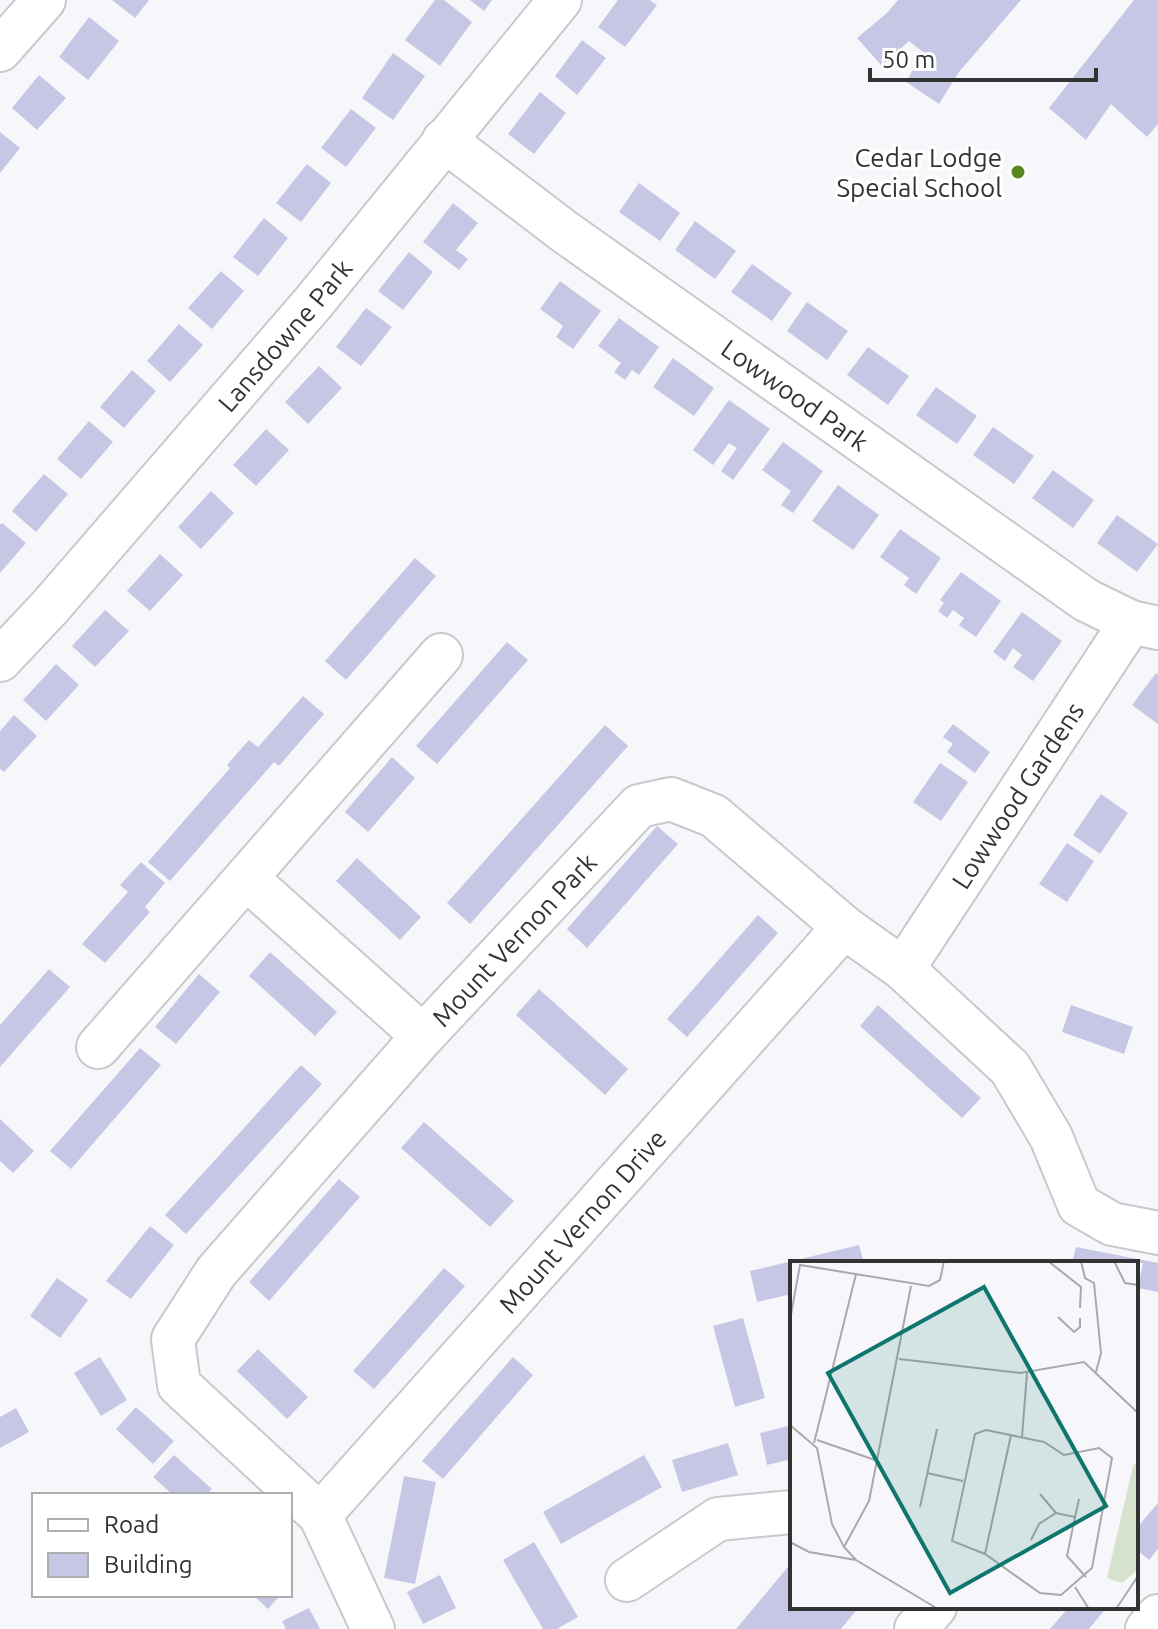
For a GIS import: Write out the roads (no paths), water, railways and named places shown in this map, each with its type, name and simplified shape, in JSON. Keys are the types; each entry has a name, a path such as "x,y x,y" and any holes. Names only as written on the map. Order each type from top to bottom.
{"street":[{"path":"0,50 44,0"},
{"name":"Lansdowne Park","path":"2,654 50,607 313,303 560,0"},
{"name":"Lowwood Park","path":"444,140 577,241 1086,600 1145,625"},
{"name":"Lowwood Gardens","path":"903,969 1145,625"},
{"path":"98,1047 441,655"},
{"name":"Mount Vernon Park","path":"373,1629 320,1515 179,1385 173,1339 216,1272 423,1036 639,806 671,799 714,816 844,927 903,969 1010,1068 1051,1137 1079,1205 1112,1224 1158,1233"},
{"path":"246,878 423,1036"},
{"name":"Mount Vernon Drive","path":"320,1515 844,927"},
{"path":"627,1580 718,1519 790,1512"},
{"path":"916,1629 933,1609"},
{"path":"1147,1629 1158,1616"}],"place":[{"name":"Cedar Lodge Special School","path":"1018,172"}]}
